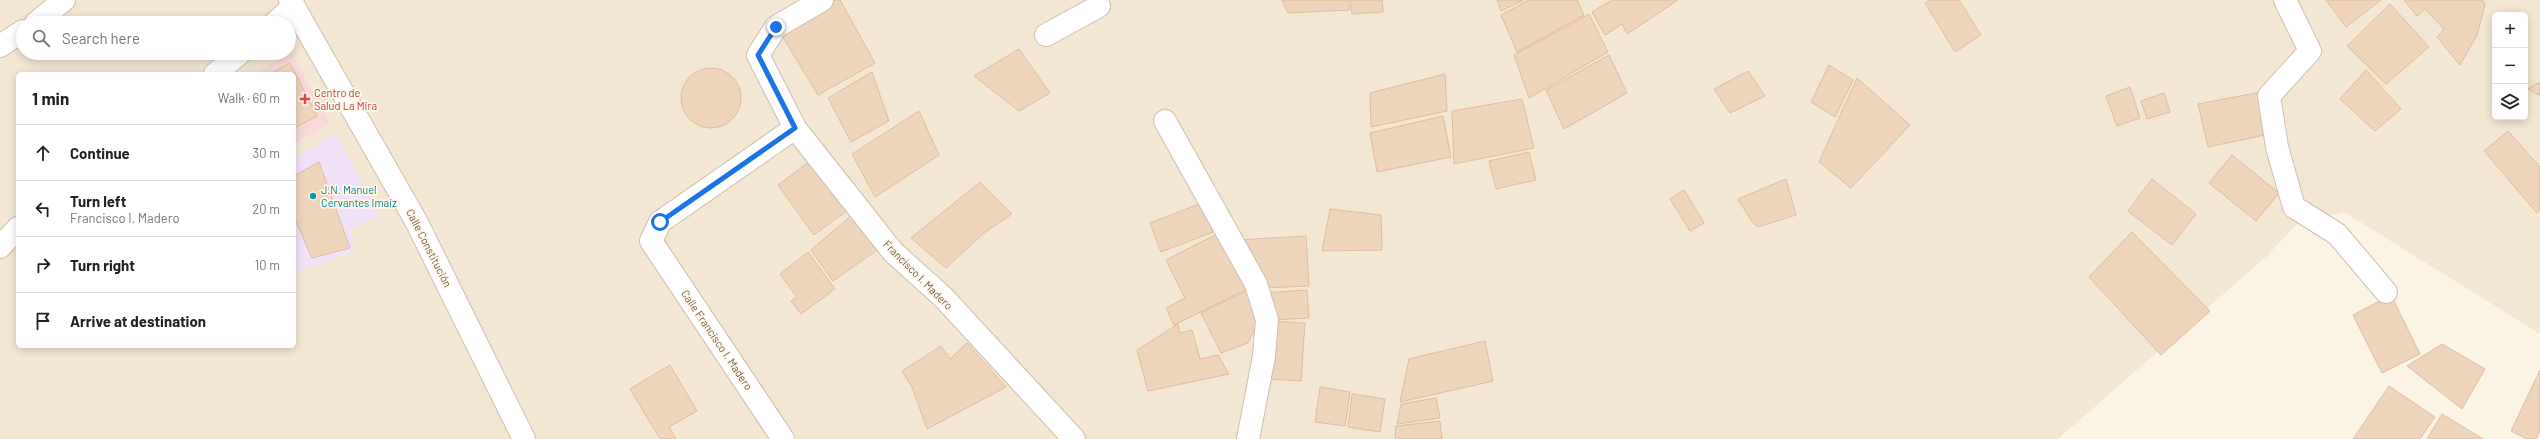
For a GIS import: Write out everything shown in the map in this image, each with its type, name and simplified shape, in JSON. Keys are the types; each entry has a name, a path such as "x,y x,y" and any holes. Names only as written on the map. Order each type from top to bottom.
{"street":[{"path":"45,16 64,0"},
{"name":"Francisco I. Madero","path":"822,0 776,27 758,55 795,128 893,252 943,297 1074,439"},
{"path":"2285,0 2310,51 2269,96 2277,148 2294,207 2338,234 2386,292"},
{"path":"1046,35 1100,2"},
{"path":"281,16 292,3"},
{"name":"Calle Constitución","path":"292,3 416,221 524,439"},
{"path":"0,46 16,36"},
{"path":"217,72 232,60"},
{"path":"1165,120 1256,284 1267,320 1264,356 1248,439"},
{"name":"Calle Francisco I. Madero","path":"776,436 651,241 660,222 795,128"},
{"path":"0,247 16,230"}],"shaded area":[{"path":"0,0 2540,0 2540,334 2344,212 2298,223 2267,256 2058,439 0,439"},
{"name":"Centro de Salud La Mira","path":"279,60 296,60 330,124 296,142 296,72 256,72"},
{"path":"336,134 380,216 351,228 353,252 296,272 296,157"}],"building":[{"path":"834,0 840,0 875,63 818,95 781,34"},
{"path":"1282,0 1348,0 1350,10 1288,13"},
{"path":"1350,0 1382,0 1383,12 1352,14"},
{"path":"1497,0 1524,0 1501,11"},
{"path":"1529,0 1577,0 1584,15 1517,52 1501,15"},
{"path":"1612,0 1678,0 1627,34 1622,24 1605,35 1592,12"},
{"path":"1930,0 1959,0 1981,35 1955,52 1925,3"},
{"path":"2326,0 2381,0 2346,27"},
{"path":"2404,0 2482,0 2485,4 2477,35 2460,65 2437,37 2444,29 2425,9 2417,16"},
{"path":"2390,4 2429,47 2386,84 2347,46"},
{"path":"1589,14 1608,52 1529,98 1514,55"},
{"path":"1019,49 1050,93 1019,111 974,76"},
{"path":"1609,55 1627,93 1564,129 1546,90"},
{"path":"290,63 295,72 274,72"},
{"path":"1829,65 1853,80 1835,117 1811,102"},
{"path":"711,68 728,73 736,81 741,98 736,115 728,123 711,128 694,123 686,115 681,98 686,81 694,73"},
{"path":"2366,70 2401,109 2375,131 2340,99"},
{"path":"1748,71 1765,96 1730,113 1714,89"},
{"path":"872,72 889,121 851,142 828,98"},
{"path":"1445,74 1447,111 1371,127 1370,93"},
{"path":"296,75 317,116 296,127"},
{"path":"1857,78 1910,125 1851,188 1819,162"},
{"path":"2540,82 2540,96 2528,89"},
{"path":"2130,87 2140,118 2117,126 2106,96"},
{"path":"2261,92 2270,134 2208,147 2198,104"},
{"path":"2164,93 2170,112 2147,119 2141,101"},
{"path":"1522,99 1534,148 1454,164 1452,111"},
{"path":"919,111 939,155 875,197 852,154"},
{"path":"1443,116 1451,157 1377,172 1370,133"},
{"path":"2508,131 2540,167 2540,210 2537,213 2484,151"},
{"path":"1529,152 1536,180 1496,189 1489,161"},
{"path":"2232,155 2279,193 2256,221 2209,183"},
{"path":"813,159 849,209 814,235 778,185"},
{"name":"J.N. Manuel Cervantes Imaiz","path":"319,162 350,248 312,258 296,222 296,175"},
{"path":"1786,179 1796,215 1758,227 1752,222 1738,199"},
{"path":"2152,179 2196,214 2172,245 2128,211"},
{"path":"980,182 1012,214 984,233 946,268 911,238"},
{"path":"1684,190 1704,223 1690,231 1670,199"},
{"path":"1202,203 1213,232 1161,252 1150,223"},
{"path":"1330,209 1381,215 1382,250 1322,251"},
{"path":"852,215 877,250 833,281 811,250"},
{"path":"2132,232 2210,311 2161,355 2089,277"},
{"path":"1219,233 1247,289 1174,325 1166,308 1185,298 1166,260"},
{"path":"1306,236 1309,286 1262,288 1236,240"},
{"path":"808,252 835,289 801,314 791,301 797,297 780,274"},
{"path":"1248,290 1259,319 1248,343 1221,353 1201,313"},
{"path":"1307,290 1309,318 1272,320 1263,293"},
{"path":"2391,295 2420,354 2382,373 2353,315"},
{"path":"1267,321 1305,323 1301,381 1268,379"},
{"path":"1178,324 1180,333 1192,330 1200,359 1218,355 1229,374 1148,391 1137,350"},
{"path":"1485,341 1493,381 1400,402 1409,359"},
{"path":"967,343 1006,387 927,429 912,387 902,371 941,346 950,359"},
{"path":"2442,344 2485,369 2462,409 2407,366"},
{"path":"670,365 697,411 669,427 676,439 660,439 630,389"},
{"path":"2540,370 2540,431 2536,439 2527,439 2511,431"},
{"path":"2389,386 2435,417 2420,439 2353,439"},
{"path":"1320,387 1350,392 1345,426 1315,422"},
{"path":"1352,394 1385,399 1380,432 1348,427"},
{"path":"1436,398 1440,418 1397,424 1401,404"},
{"path":"2442,414 2483,439 2427,439"},
{"path":"1440,421 1442,439 1395,439 1396,426"}],"place":[{"name":"Centro de Salud La Mira","path":"305,99"},
{"name":"J.N. Manuel Cervantes Imaiz","path":"313,196"}],"route":[{"path":"660,222 795,128 758,55 776,27"}]}
